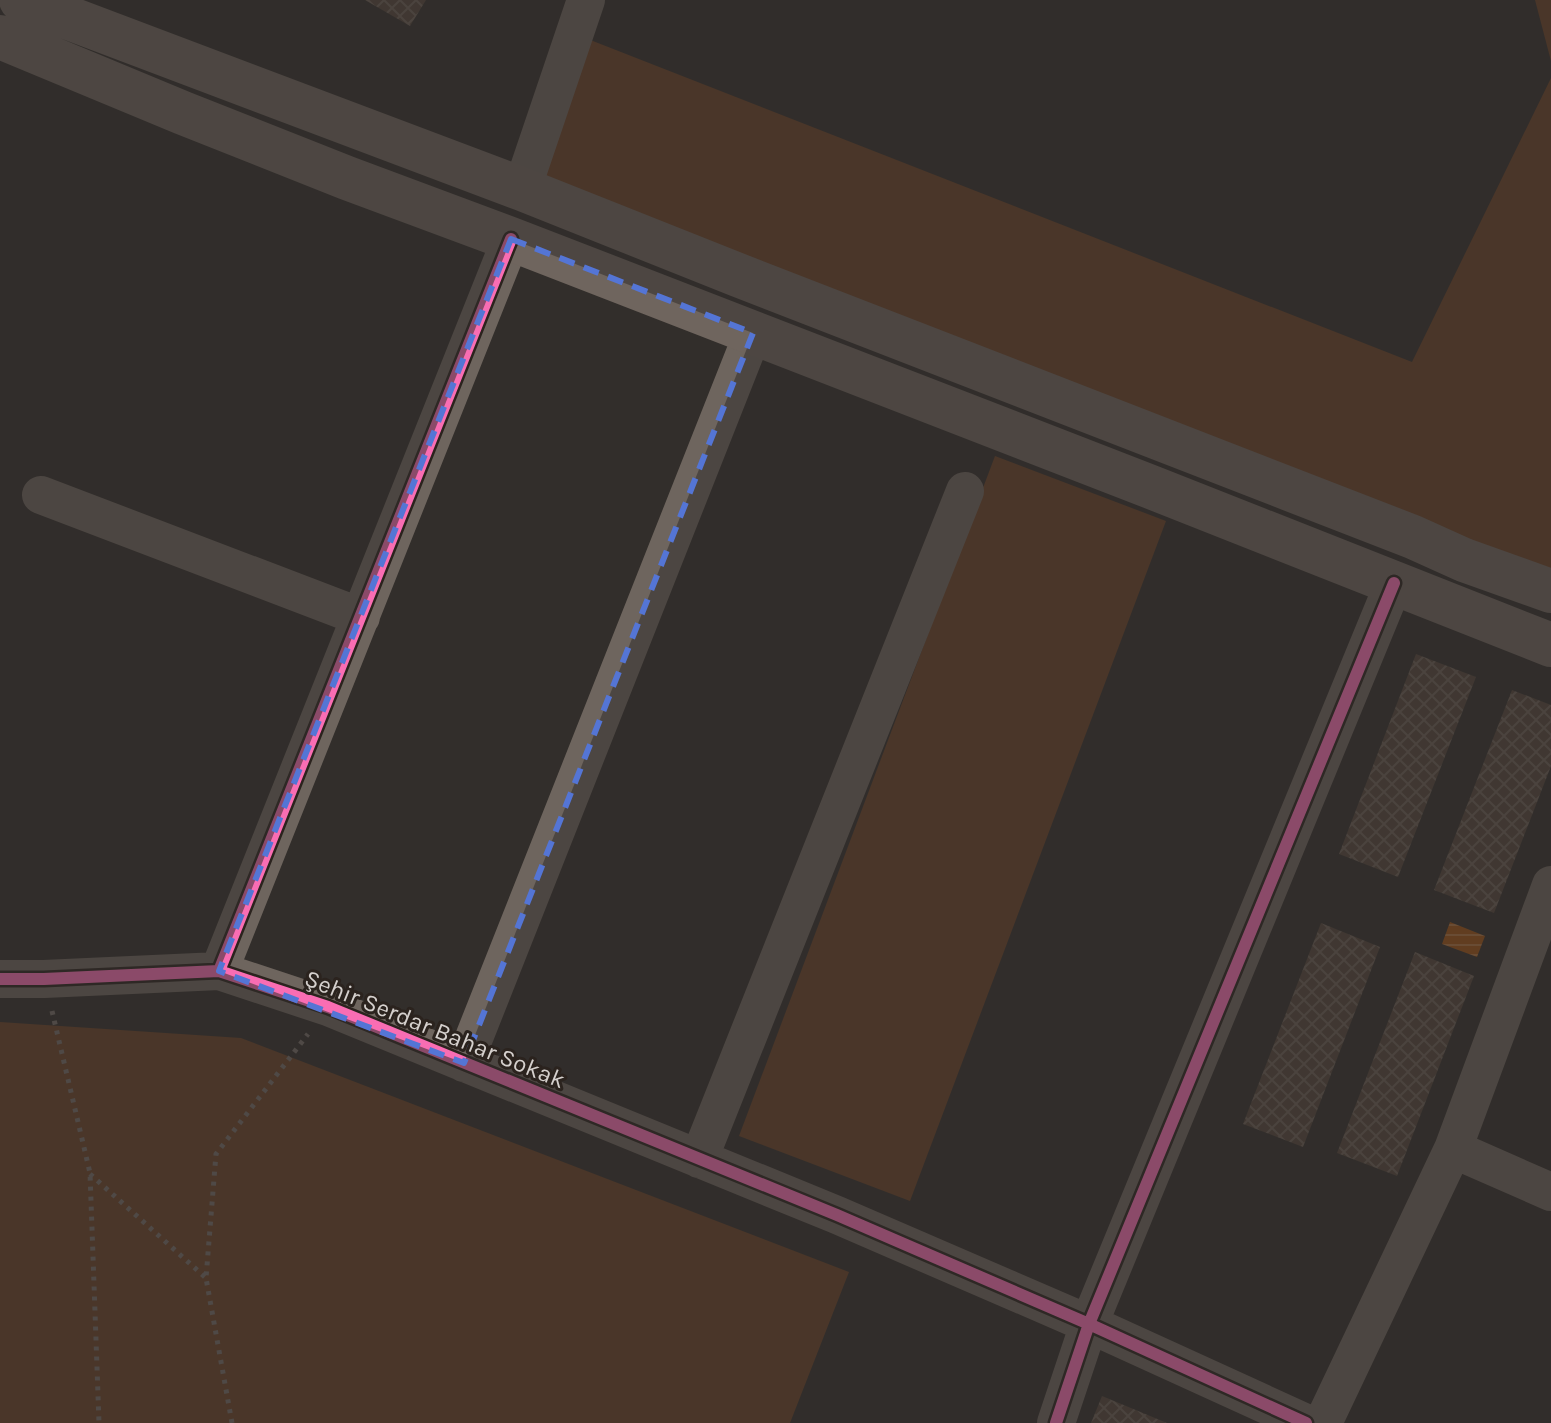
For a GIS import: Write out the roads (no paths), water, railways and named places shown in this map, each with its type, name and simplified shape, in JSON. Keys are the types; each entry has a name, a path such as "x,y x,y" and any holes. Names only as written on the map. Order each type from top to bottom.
{"main road":[{"path":"21,0 522,189 1413,537 1464,560 1551,591"},
{"path":"0,37 320,167 1136,481 1551,645"}],"street":[{"path":"522,189 586,0"},
{"path":"219,971 511,239"},
{"path":"464,1063 753,333"},
{"path":"699,1159 965,491"},
{"path":"41,495 361,617"},
{"path":"1056,1423 1089,1324 1394,583"},
{"path":"1323,1423 1453,1149 1541,941 1551,885"},
{"name":"Şehir Serdar Bahar Sokak","path":"0,979 219,971 328,1007 837,1215 1089,1324 1306,1423"},
{"path":"1453,1149 1551,1192"}]}
